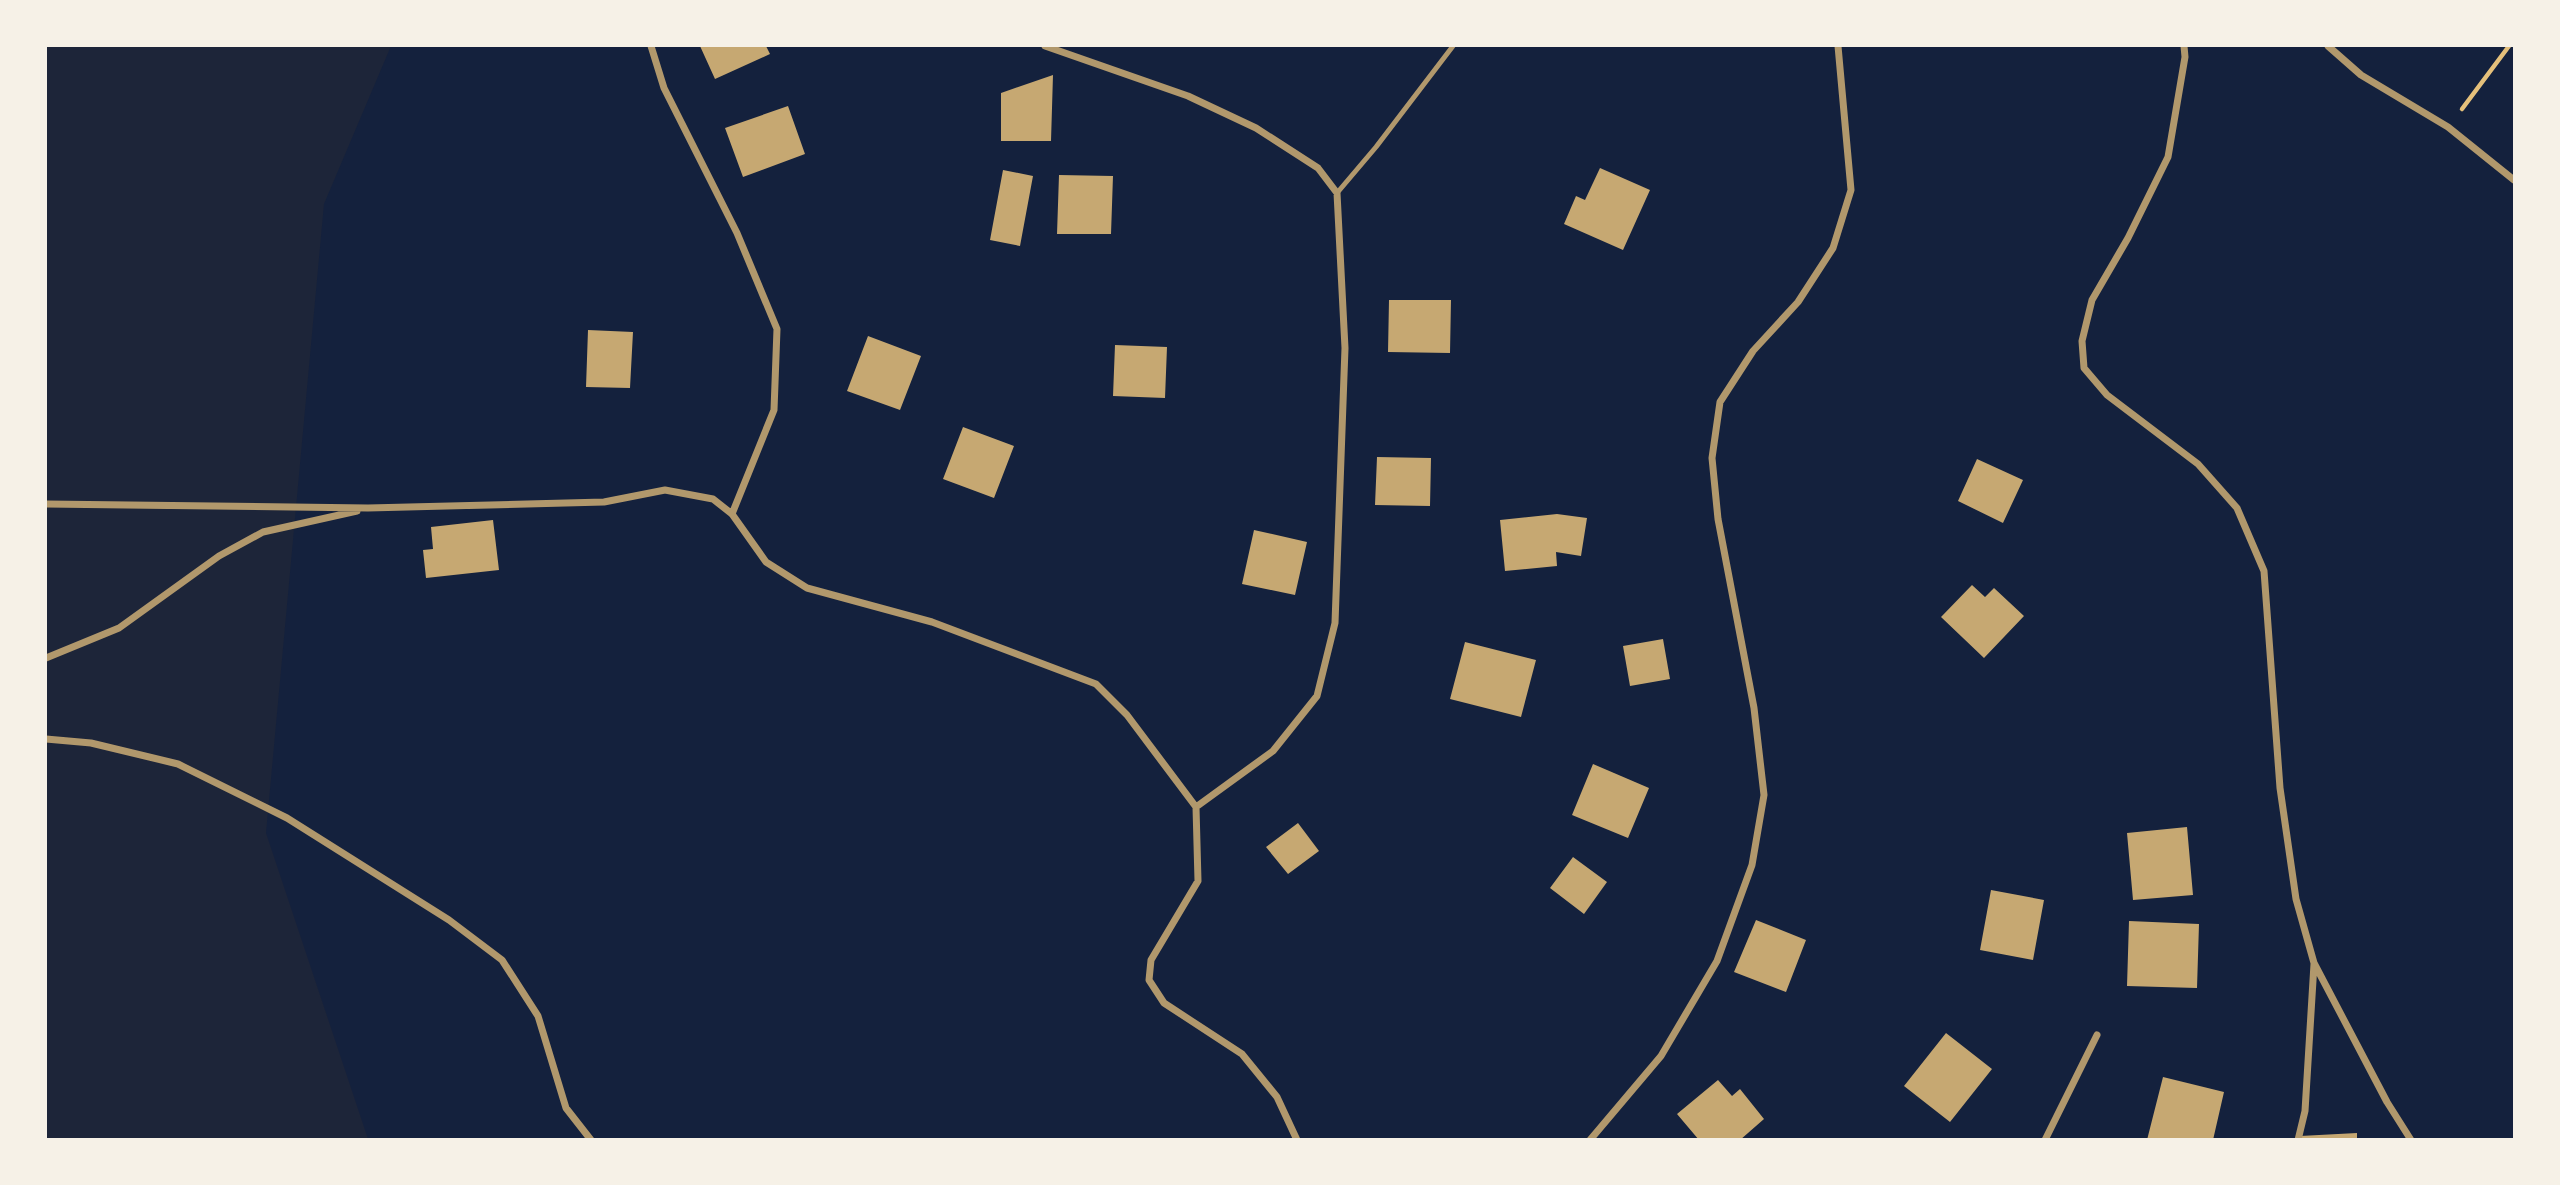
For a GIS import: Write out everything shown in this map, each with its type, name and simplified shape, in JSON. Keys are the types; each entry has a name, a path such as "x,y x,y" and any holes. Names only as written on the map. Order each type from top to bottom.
{"street":[{"path":"651,46 664,88 737,233 777,329 774,410 732,514"},
{"path":"1045,46 1188,96 1256,128 1318,168 1337,193 1345,348 1335,623 1317,696 1273,751 1196,807"},
{"path":"1590,1139 1668,1044 1717,961 1752,864 1764,795 1754,708 1718,519 1712,457 1720,402 1753,351 1798,302 1833,248 1851,190 1838,46"},
{"path":"2184,46 2185,57 2168,157 2128,238 2092,300 2082,341 2084,368 2107,395 2199,464 2237,508 2264,571 2280,788 2296,899 2314,963 2387,1102 2411,1139"},
{"path":"2328,46 2361,75 2448,127 2515,180"},
{"path":"46,504 368,508 604,502 664,490 713,499 732,514 766,562 807,588 932,622 1096,684 1127,715 1196,807 1198,881 1151,960 1149,980 1164,1003 1242,1054 1277,1097 1297,1139"},
{"path":"46,658 119,628 219,556 263,533 368,508"},
{"path":"46,739 91,743 178,764 287,818 449,920 502,960 538,1016 566,1108 591,1139"},
{"path":"2298,1139 2305,1111 2314,963"},
{"path":"2045,1139 2097,1035"}],"lane":[{"path":"1337,193 1376,147 1453,46"}],"path":[{"path":"2472,96 2509,46"}],"shaded area":[{"path":"46,46 391,46 324,204 266,833 368,1139 46,1139"}],"building":[{"path":"700,46 766,46 770,54 715,79"},
{"path":"1053,75 1051,141 1001,141 1001,93"},
{"path":"788,106 805,154 743,177 725,128"},
{"path":"1600,168 1650,190 1623,250 1564,224 1576,196 1585,200"},
{"path":"1003,170 1033,176 1020,246 990,240"},
{"path":"1059,175 1113,176 1111,234 1057,234"},
{"path":"1389,300 1451,300 1450,353 1388,352"},
{"path":"588,330 633,332 630,388 586,387"},
{"path":"868,336 921,356 900,410 847,391"},
{"path":"1115,345 1167,347 1165,398 1113,396"},
{"path":"963,427 1014,446 994,498 943,479"},
{"path":"1377,457 1431,458 1430,506 1375,505"},
{"path":"1977,459 2023,480 2003,523 1958,501"},
{"path":"1557,514 1587,518 1581,556 1556,552 1557,566 1505,571 1500,520"},
{"path":"493,520 499,570 426,578 423,550 433,549 431,527"},
{"path":"1254,530 1307,542 1295,595 1242,584"},
{"path":"1972,585 1985,597 1994,588 2024,616 1984,658 1941,617"},
{"path":"1663,639 1670,679 1630,686 1623,646"},
{"path":"1465,642 1536,660 1521,717 1450,699"},
{"path":"1593,764 1649,788 1628,838 1572,815"},
{"path":"1298,823 1319,851 1288,874 1266,847"},
{"path":"2187,827 2193,895 2133,900 2127,833"},
{"path":"1573,857 1607,882 1584,914 1550,888"},
{"path":"1991,890 2044,900 2033,960 1980,950"},
{"path":"1756,920 1806,940 1786,992 1734,972"},
{"path":"2129,921 2199,924 2197,988 2127,986"},
{"path":"1946,1033 1992,1069 1950,1122 1904,1086"},
{"path":"2163,1077 2224,1092 2213,1140 2147,1140"},
{"path":"1718,1080 1732,1096 1740,1089 1764,1119 1740,1140 1699,1140 1677,1114"},
{"path":"2357,1133 2357,1140 2300,1140 2300,1136"}]}
